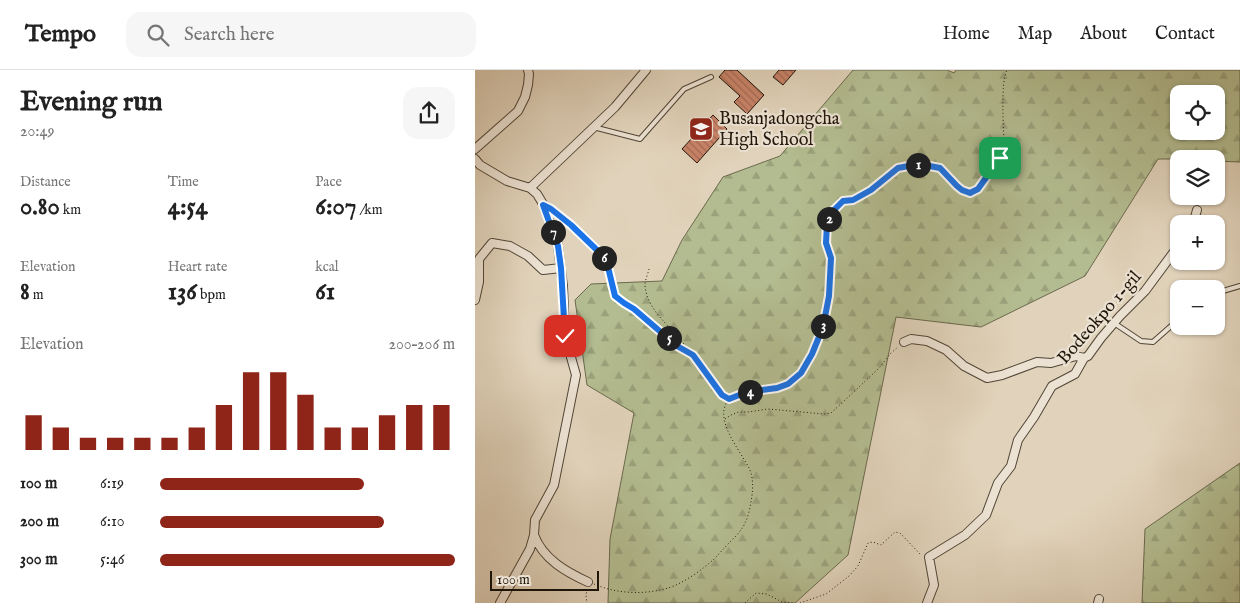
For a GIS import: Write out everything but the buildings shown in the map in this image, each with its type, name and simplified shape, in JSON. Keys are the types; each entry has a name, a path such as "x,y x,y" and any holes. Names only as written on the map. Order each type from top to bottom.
{"street":[{"path":"475,149 518,111 529,85 528,70"},
{"path":"530,188 615,106 645,70"},
{"path":"475,158 480,165 507,181 530,188 537,194 543,205 558,246 565,336 576,375 554,484 535,520 534,535 530,548 500,603"},
{"path":"1196,215 1197,210"},
{"path":"475,300 479,282 479,259 492,243 510,246 528,256 543,270 561,268"},
{"name":"Bodeokpo 1-gil","path":"929,557 965,535 986,514 998,483 1011,466 1018,440 1052,386 1075,374 1084,358 1088,356 1114,323 1145,292 1170,257"},
{"path":"904,342 911,339 927,341 946,350 964,366 987,378 1002,375 1037,362 1051,362 1076,356 1084,358"},
{"path":"534,535 537,545 558,566 588,582"},
{"path":"927,603 934,585 929,557"}],"lane":[{"path":"593,127 640,139 684,89 711,77"},
{"path":"1225,290 1240,286"},
{"path":"1114,323 1132,336 1153,342 1170,328"}],"path":[{"path":"587,603 588,582 606,590 625,593 669,588 683,581 713,560 745,525 753,486 750,470 727,427 725,407 729,399 747,392 777,388 788,384 801,373 812,354 823,327 829,296 831,258 826,243 827,224 833,211 843,201 853,200 871,190 898,168 919,164 940,168 962,190 970,193 978,189 1003,153 1004,76 1007,70"},
{"path":"543,205 571,225 600,253 607,263 615,296 634,309 677,346 693,355"},
{"path":"649,269 645,285 651,305 662,321 677,335 693,355 722,395 729,399"},
{"path":"725,420 739,412 768,409 831,413 904,342"},
{"path":"800,603 826,594 840,584 859,566 868,542 881,545 895,532 900,533 923,557 929,557"},
{"path":"745,603 756,593 767,594 781,602 793,603"}],"green space":[{"path":"853,70 947,70 954,73 956,70 1240,70 1240,162 1225,161 1225,150 1170,150 1170,159 1158,159 1085,276 981,327 896,317 848,555 795,603 608,603 610,539 634,413 587,385 575,300 591,284 662,281 682,240 723,177 780,156"},
{"path":"1240,463 1240,603 1142,603 1145,529"}],"place":[{"name":"Busanjadongcha High School","path":"701,129"}],"route":[{"path":"565,336 563,286 558,246 543,205 571,225 600,253 607,263 615,296 634,309 677,346 693,355 722,395 729,399 747,392 777,388 788,384 801,373 812,354 823,327 829,296 831,258 826,243 827,224 833,211 843,201 853,200 871,190 898,168 919,164 940,168 957,186 970,193 978,189 1000,158"}]}
